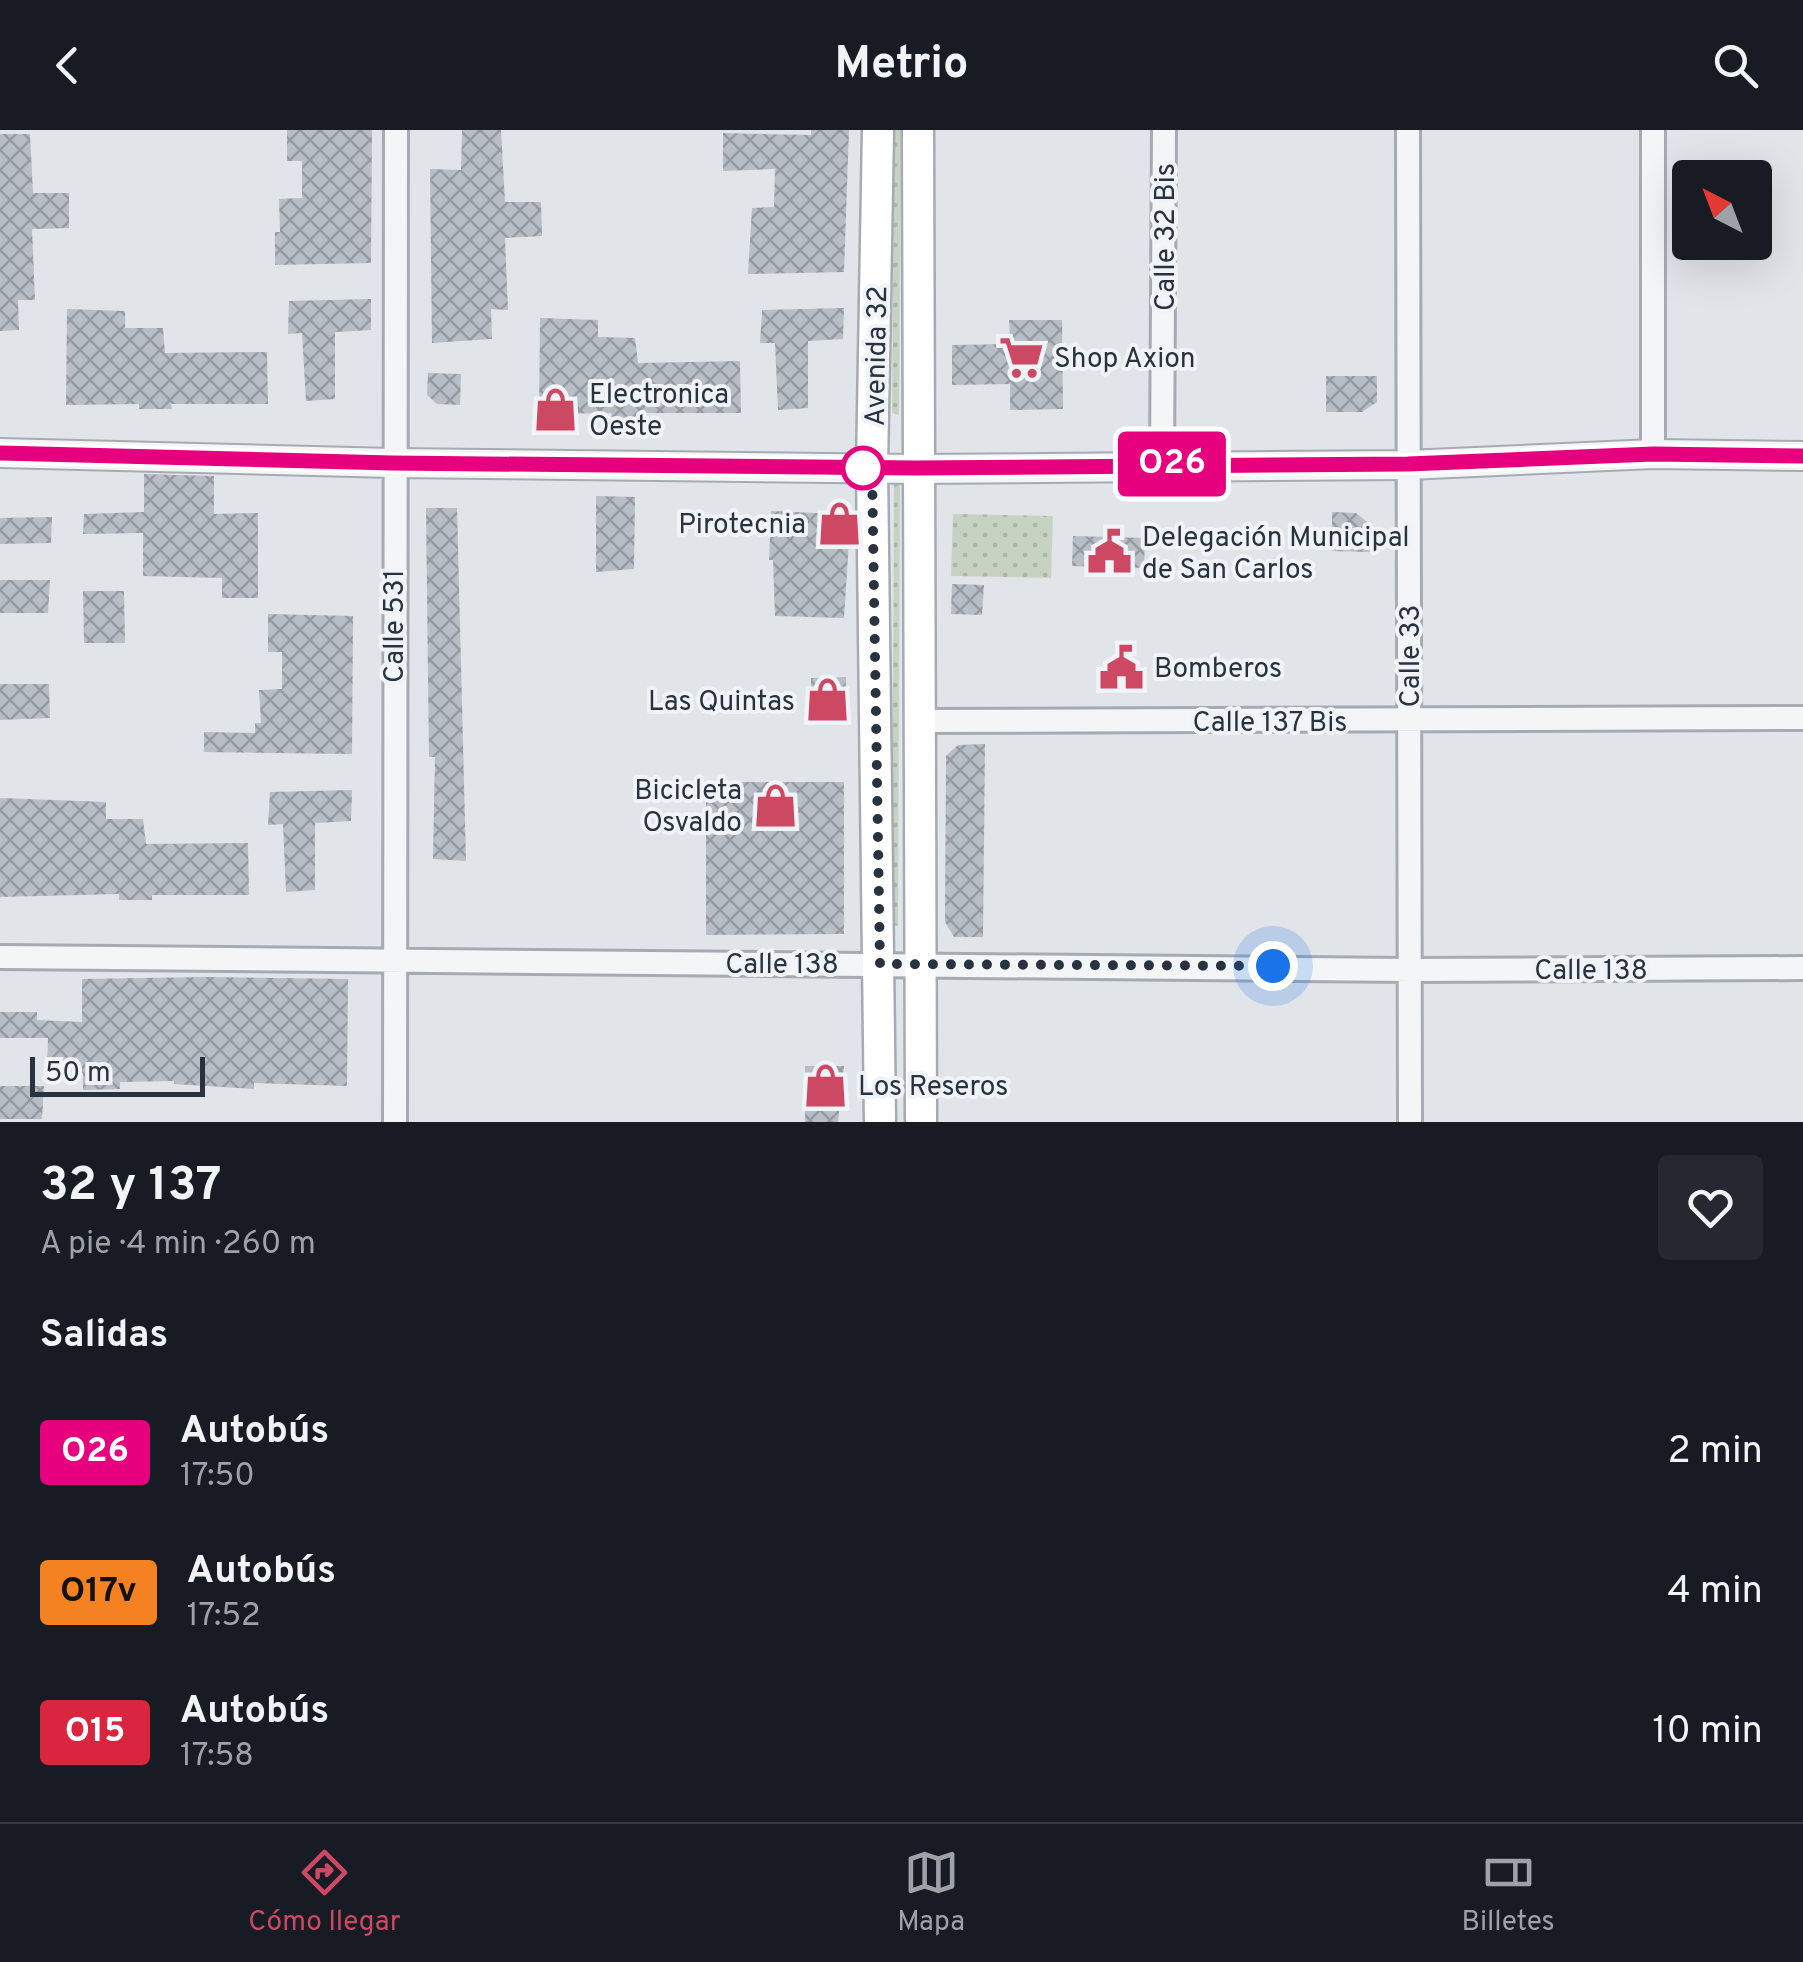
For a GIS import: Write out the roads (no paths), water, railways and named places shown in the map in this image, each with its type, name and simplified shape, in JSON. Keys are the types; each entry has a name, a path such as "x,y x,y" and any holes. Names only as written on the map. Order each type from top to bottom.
{"main road":[{"name":"Avenida 32","path":"878,130 872,468 880,1122"},
{"name":"Avenida 32","path":"918,130 917,964 921,1122"}],"street":[{"name":"Calle 531","path":"395,1122 392,463 396,130"},
{"name":"Calle 32 Bis","path":"1162,464 1164,130"},
{"name":"Calle 33","path":"1408,130 1410,1122"},
{"path":"1653,130 1653,454"},
{"path":"0,453 392,463 872,468 1408,464 1653,454 1803,456"},
{"name":"Calle 137 Bis","path":"917,721 1803,718"},
{"name":"Calle 138","path":"0,958 1410,970 1803,968"}],"place":[{"name":"Shop Axion","path":"1021,357"},
{"name":"Electronica Oeste","path":"556,409"},
{"name":"Pirotecnia","path":"839,523"},
{"name":"Delegación Municipal de San Carlos","path":"1109,552"},
{"name":"Bomberos","path":"1121,667"},
{"name":"Las Quintas","path":"828,700"},
{"name":"Bicicleta Osvaldo","path":"775,805"},
{"name":"Los Reseros","path":"825,1085"}]}
